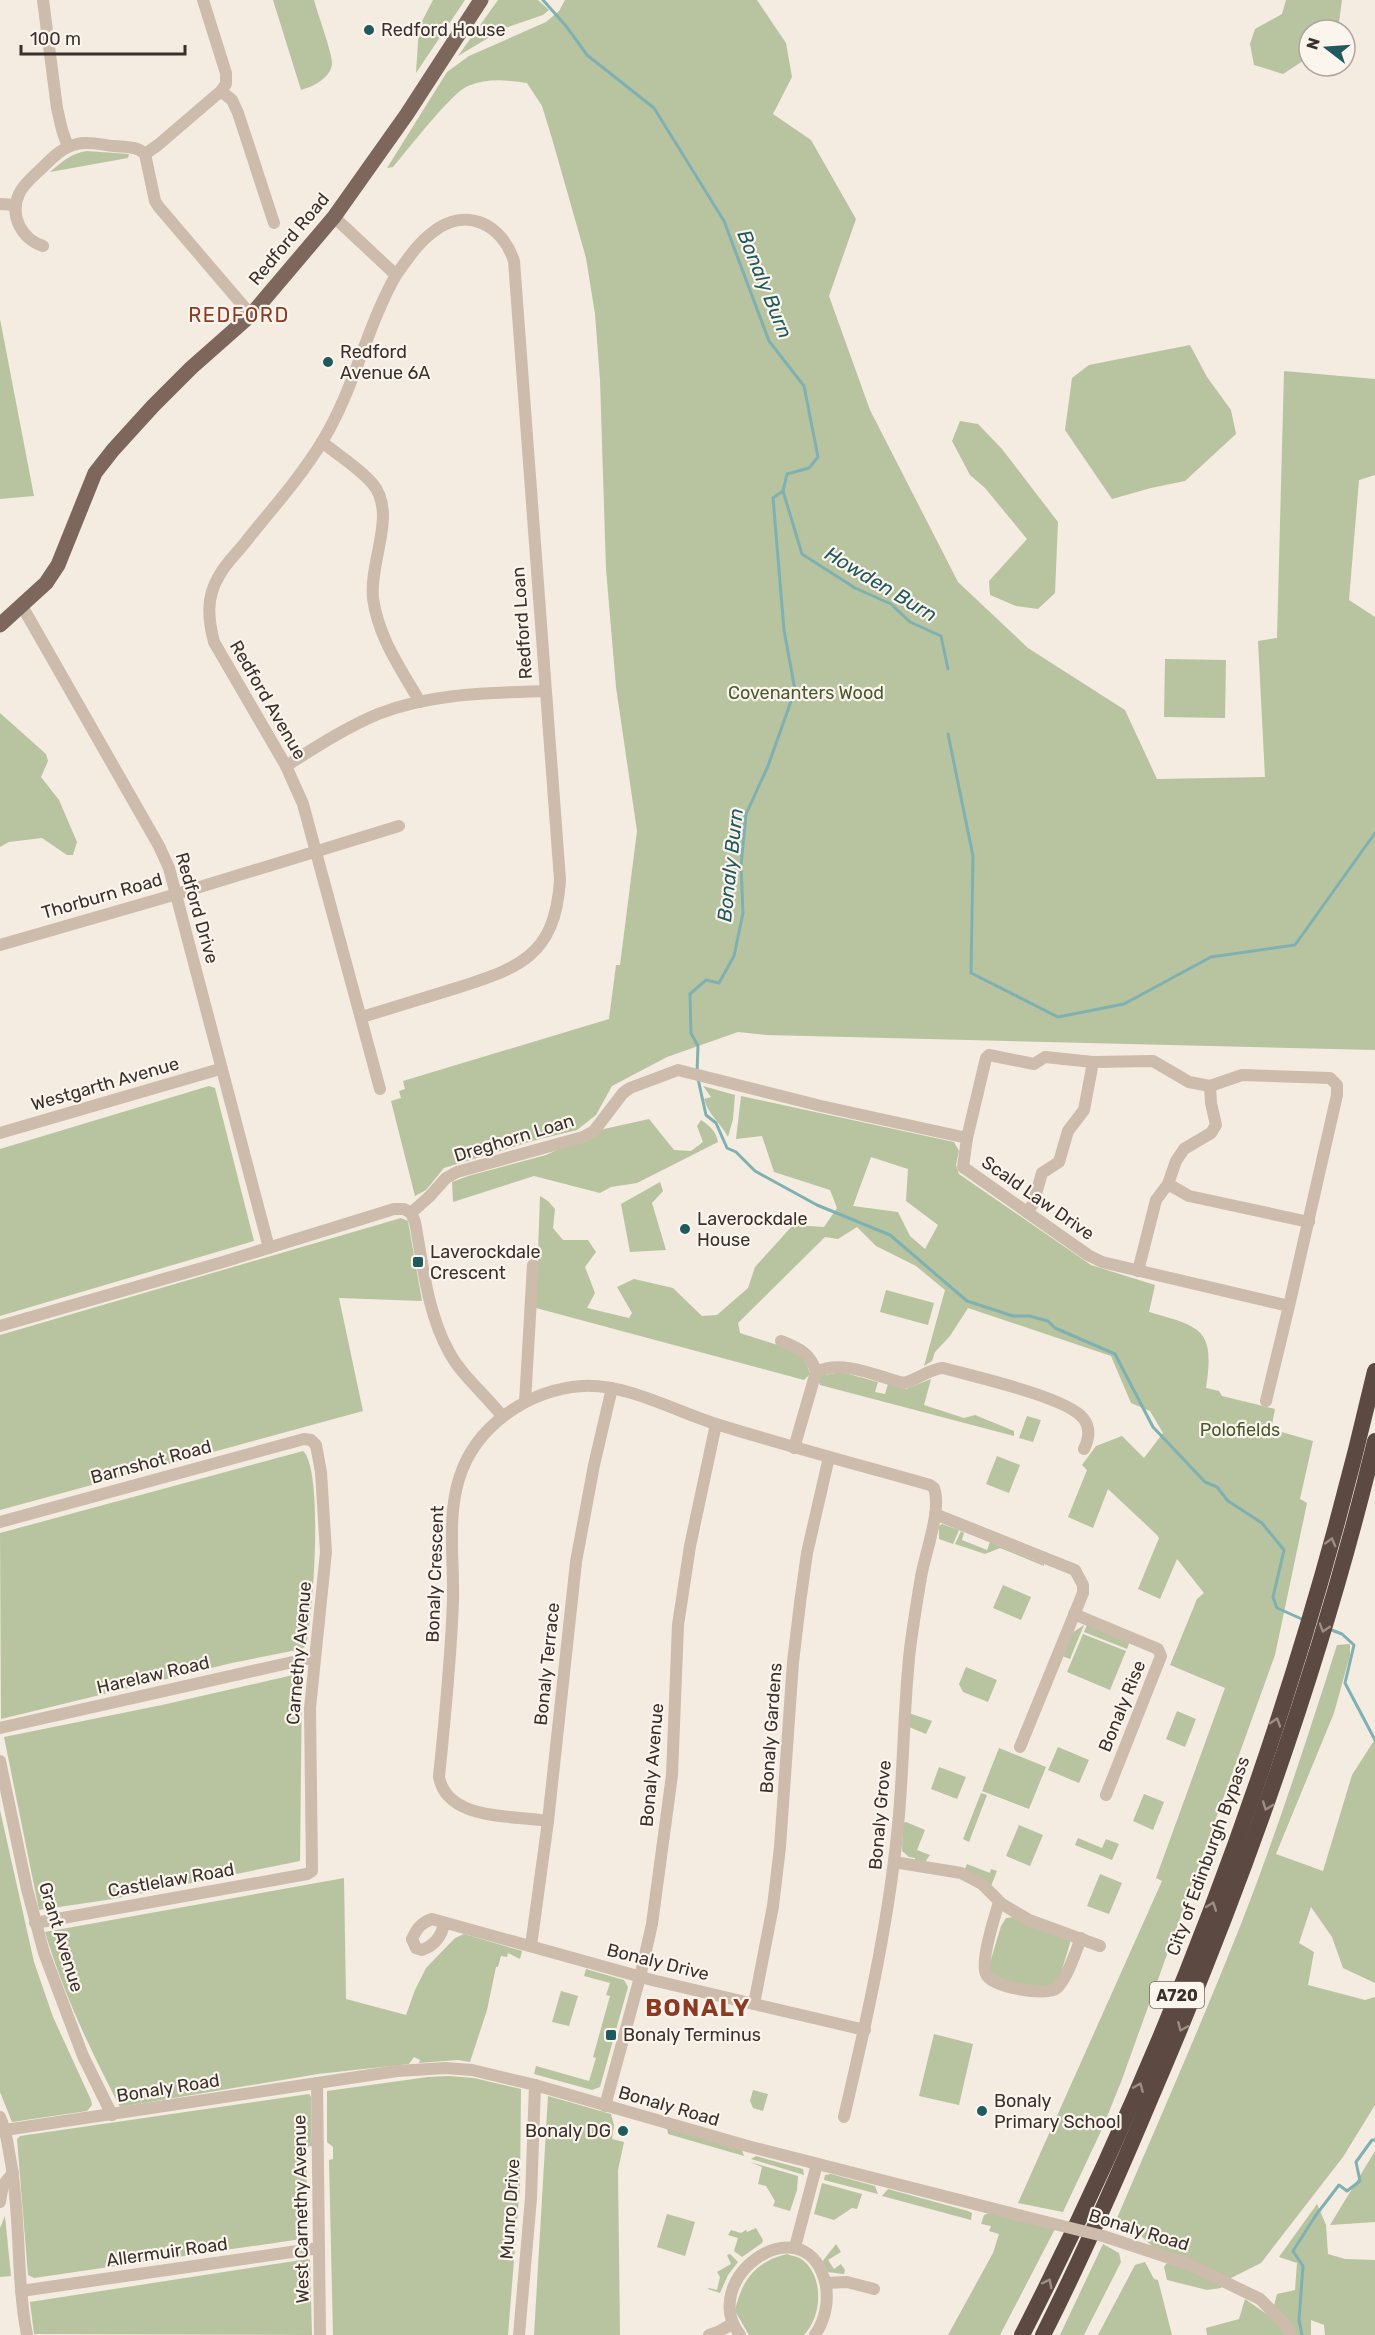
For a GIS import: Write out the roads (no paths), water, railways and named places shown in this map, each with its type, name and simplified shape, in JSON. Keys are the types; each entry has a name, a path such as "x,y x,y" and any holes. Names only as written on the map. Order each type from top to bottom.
{"highway":[{"name":"City of Edinburgh Bypass","path":"1043,2335 1088,2246 1215,1946 1272,1790 1310,1647 1315,1599 1375,1371"},
{"name":"City of Edinburgh Bypass","path":"1022,2335 1071,2239 1192,1959 1310,1647 1331,1605 1375,1442"}],"main road":[{"name":"Redford Road","path":"0,625 46,583 58,565 95,473 191,368 251,315 334,217 407,114 481,0"}],"street":[{"path":"43,0 57,108 68,147"},
{"path":"145,154 221,91 226,84 226,73 203,0"},
{"path":"221,91 232,100 238,113 274,223"},
{"path":"43,246 33,243 21,229 17,220 18,196 28,182 68,147 86,143 136,148 145,154 158,206 251,315"},
{"path":"0,204 16,205"},
{"path":"334,217 396,275"},
{"name":"Redford Loan","path":"362,1017 506,971 525,960 536,951 544,939 556,910 560,880 514,261 504,239 488,226 468,220 452,222 433,231 396,275"},
{"name":"Redford Avenue","path":"381,1089 303,804 286,766 214,642 208,619 210,598 219,576 291,486 322,442 357,370 381,305 396,275"},
{"path":"322,442 371,482 382,499 383,518 375,559 373,598 385,641 420,702"},
{"name":"Redford Drive","path":"22,606 159,846 169,868 268,1248"},
{"path":"286,766 351,726 379,714 420,702 463,695 545,691"},
{"name":"Thorburn Road","path":"0,945 399,826"},
{"name":"Scald Law Drive","path":"1210,1086 1190,1082 1153,1061 1093,1062 1045,1057 1034,1064 989,1054 986,1058 967,1138 963,1167 1088,1255 1102,1262 1289,1306"},
{"path":"1027,1212 1033,1204 1042,1173 1059,1162 1068,1131 1084,1110 1093,1062"},
{"name":"Westgarth Avenue","path":"0,1133 220,1069"},
{"name":"Dreghorn Loan","path":"411,1213 446,1178 457,1172 583,1137 594,1131 604,1120 615,1101 630,1088 678,1070 821,1107 967,1138"},
{"path":"1138,1271 1156,1200 1168,1184 1176,1161 1185,1149 1211,1132 1216,1125 1210,1086 1242,1075 1320,1076 1330,1078 1337,1085 1337,1095 1309,1222 1266,1401"},
{"path":"1168,1184 1189,1196 1309,1222"},
{"path":"0,1326 394,1209 404,1209 411,1213 415,1222 429,1298 449,1353 502,1416"},
{"path":"525,1402 528,1278 533,1265"},
{"path":"781,1341 807,1353 813,1361 816,1372 794,1448"},
{"path":"816,1372 827,1367 838,1366 903,1383 914,1381 933,1369 943,1368 1024,1390 1068,1406 1083,1417 1089,1433 1084,1449"},
{"name":"Bonaly Crescent","path":"548,1821 465,1809 449,1798 440,1784 439,1777 451,1639 453,1506 459,1477 471,1453 502,1416 525,1402 556,1390 583,1385 612,1388 794,1448 930,1485 936,1493 935,1514"},
{"name":"Bonaly Terrace","path":"531,1946 548,1821 576,1562 594,1465 612,1388"},
{"name":"Bonaly Avenue","path":"605,2106 640,1977 655,1903 672,1775 678,1625 690,1546 716,1424"},
{"name":"Barnshot Road","path":"0,1522 304,1439 311,1440"},
{"name":"Carnethy Avenue","path":"311,1440 316,1445 321,1472 326,1552 322,1607 314,1659 310,1741 312,1871"},
{"name":"Bonaly Gardens","path":"754,2004 773,1906 780,1847 793,1662 801,1593 815,1514 830,1457"},
{"path":"935,1514 1075,1570 1080,1578 1083,1593 1020,1747"},
{"name":"Bonaly Grove","path":"844,2117 865,2030 884,1935 894,1862 910,1649 921,1576 935,1514"},
{"name":"Bonaly Rise","path":"1074,1614 1158,1649 1161,1656 1106,1795"},
{"name":"Harelaw Road","path":"0,1728 314,1659"},
{"name":"Grant Avenue","path":"0,1761 35,1923 83,2056 112,2115"},
{"path":"894,1862 961,1873 982,1884 999,1902 1029,1920 1100,1946"},
{"name":"Castlelaw Road","path":"35,1923 307,1874 312,1871"},
{"path":"999,1902 985,1962 986,1975 993,1983 1043,1992 1055,1990 1064,1979 1081,1938"},
{"name":"Bonaly Drive","path":"444,1923 640,1977 865,2030"},
{"name":"Bonaly Road","path":"5,2130 397,2072 446,2068 472,2070 535,2085 817,2164 1103,2236 1188,2264 1260,2299 1286,2325 1291,2335"},
{"name":"West Carnethy Avenue","path":"317,2083 320,2335"},
{"name":"Munro Drive","path":"519,2335 531,2198 535,2085"},
{"path":"0,2117 5,2130 18,2217 21,2291 27,2335"},
{"path":"795,2247 817,2164"},
{"path":"0,2202 3,2185 12,2173"},
{"path":"740,2335 732,2324 729,2300 740,2275 755,2260 773,2250 779,2247 795,2247 817,2263 826,2283 825,2311 816,2335"},
{"name":"Allermuir Road","path":"21,2291 319,2248"},
{"path":"826,2283 847,2282 874,2289"},
{"path":"709,2335 732,2324"}],"waterway":[{"name":"Bonaly Burn","path":"543,0 587,55 654,108 724,221 769,341 804,386 818,457 809,468 787,474 783,491 773,498 784,630 795,690 768,766 746,814 741,866 743,913 734,956 719,983 706,980 690,994 691,1033 698,1046 697,1072"},
{"name":"Howden Burn","path":"783,491 802,554 855,588 891,604 910,622 941,636 948,669"},
{"name":"Howden Burn","path":"948,734 973,856 971,973 1058,1017 1124,1004 1211,957 1295,945 1375,833"},
{"name":"Bonaly Burn","path":"698,1079 706,1115 716,1123 727,1148 736,1152 755,1171 817,1205 890,1235 967,1301 1013,1316 1029,1316 1048,1321 1055,1328 1115,1354 1153,1427 1205,1482 1217,1487 1228,1501 1262,1523 1284,1550 1273,1597 1277,1608 1304,1620"},
{"name":"Bonaly Burn","path":"1329,1629 1342,1634 1354,1645 1345,1683 1375,1740"},
{"name":"Bonaly Burn","path":"1302,2335 1299,2320 1303,2266 1293,2251 1339,2185 1347,2191 1360,2181 1356,2162 1372,2140 1375,2140"}],"place":[{"name":"Redford House","path":"369,30"},
{"name":"Redford Avenue 6A","path":"328,362"},
{"name":"Laverockdale House","path":"685,1229"},
{"name":"Laverockdale Crescent","path":"418,1262"},
{"name":"Bonaly Terminus","path":"611,2035"},
{"name":"Bonaly Primary School","path":"982,2111"},
{"name":"Bonaly DG","path":"623,2131"}],"district":[{"name":"REDFORD","path":"239,315"},
{"name":"BONALY","path":"698,2008"}],"park label":[{"name":"Covenanters Wood","path":"806,693"},
{"name":"Polofields","path":"1240,1430"}]}
